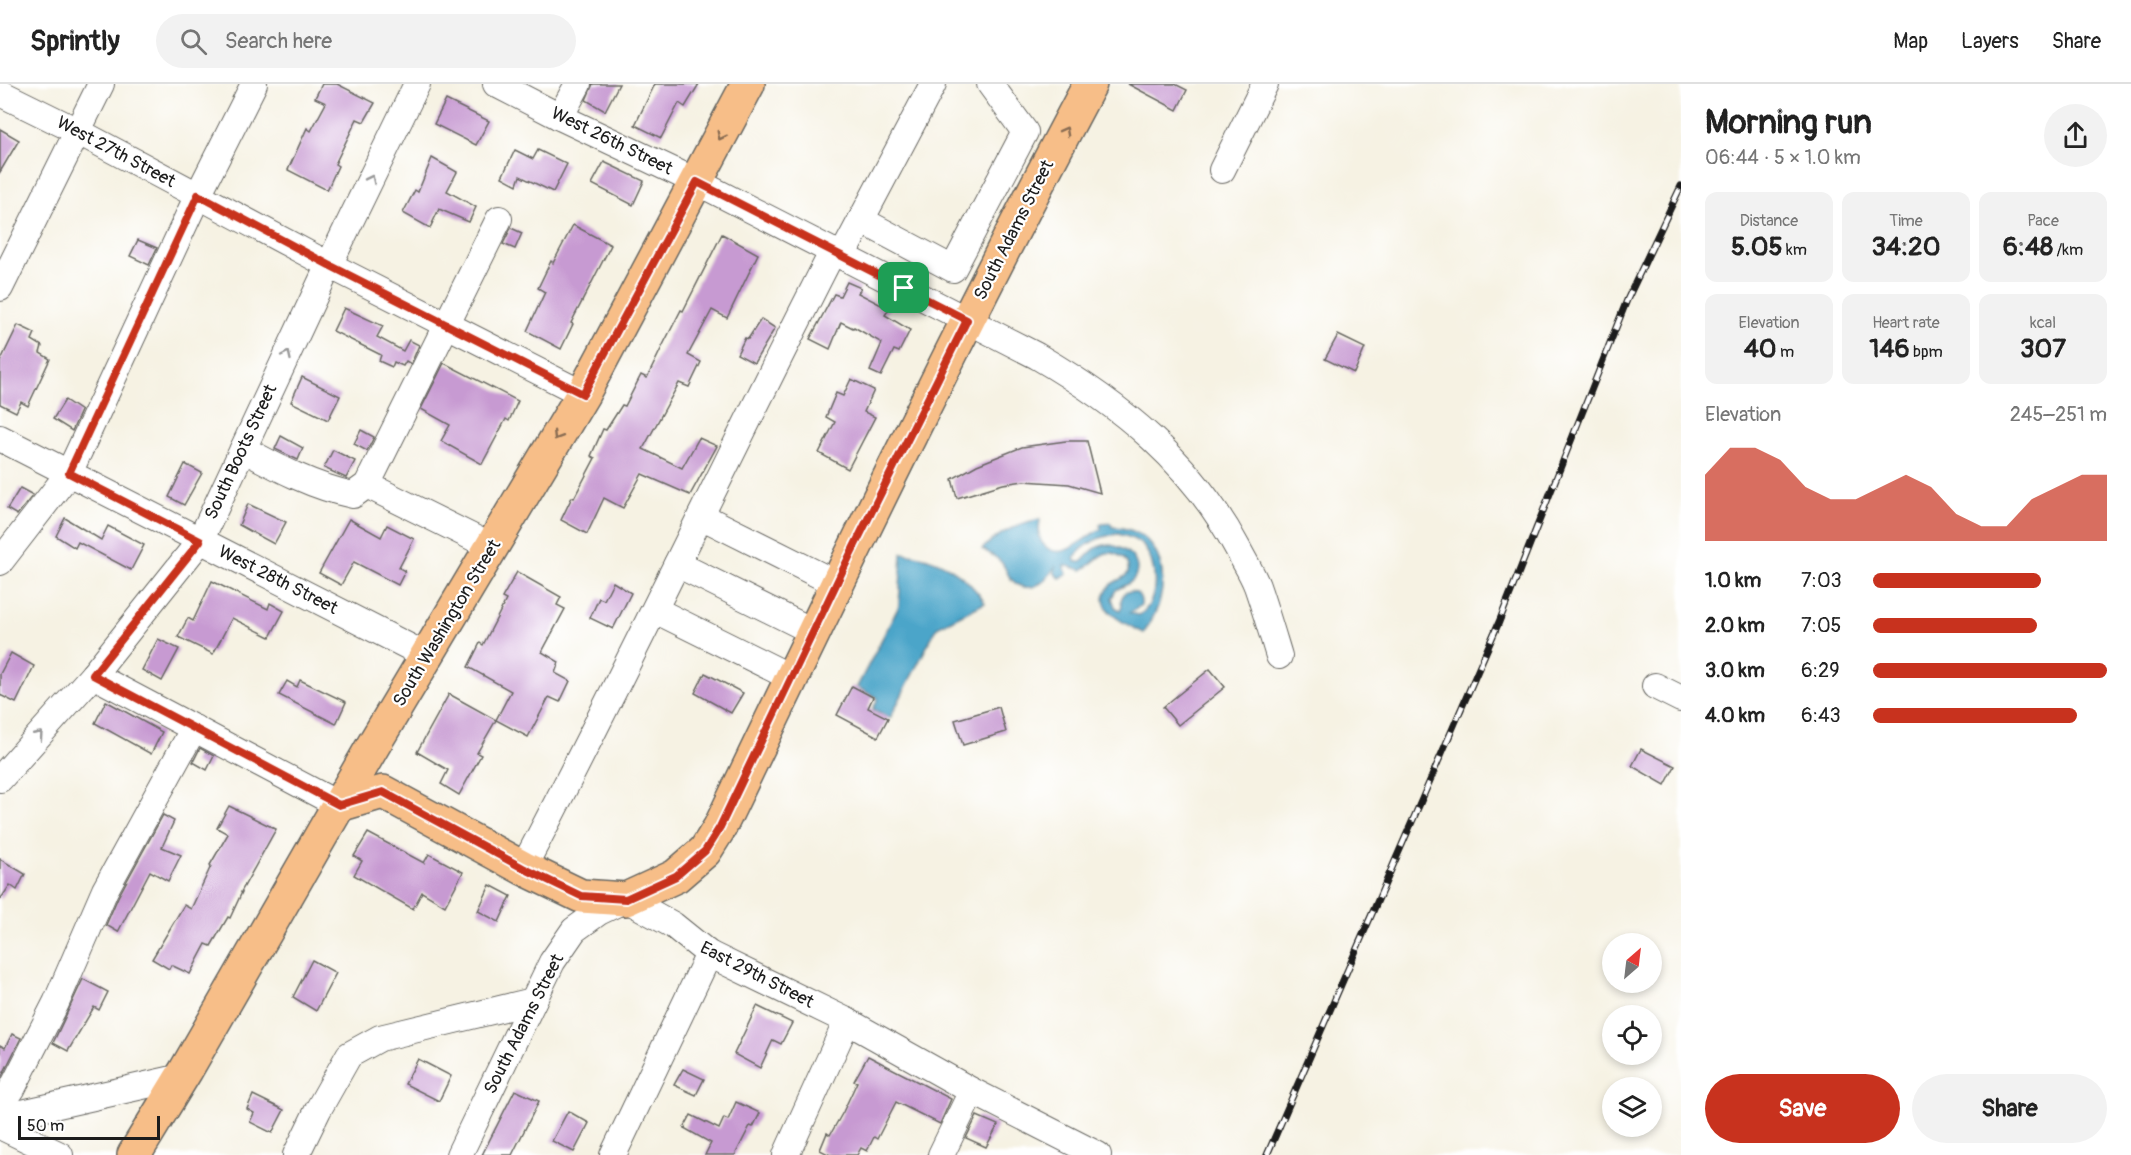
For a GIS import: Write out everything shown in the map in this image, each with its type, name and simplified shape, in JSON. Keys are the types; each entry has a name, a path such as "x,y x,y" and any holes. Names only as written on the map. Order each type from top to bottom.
{"main road":[{"name":"South Washington Street","path":"134,1155 182,1077 374,744 583,394 748,84"},
{"name":"South Adams Street","path":"626,899 676,876 705,851 720,827 967,320 1090,84"},
{"path":"339,805 383,792 374,744"},
{"name":"East 29th Street","path":"383,792 523,868 581,896 626,899"}],"street":[{"path":"0,288 101,84"},
{"path":"0,562 69,473 198,195 254,84"},
{"name":"South Boots Street","path":"0,779 93,675 200,541 329,265 417,84"},
{"name":"West 26th Street","path":"496,84 697,182 967,320 1078,380 1120,410 1161,446 1197,484 1227,529 1256,585 1279,656"},
{"path":"560,117 578,84"},
{"path":"523,868 655,610 768,379 837,254 861,220 933,84"},
{"path":"861,220 953,269 1025,132 990,84"},
{"path":"1222,170 1265,84"},
{"name":"West 27th Street","path":"0,93 77,131 329,265 583,394"},
{"path":"1018,147 1048,163"},
{"path":"243,448 279,469 336,491 353,495 367,485 499,219"},
{"name":"West 28th Street","path":"0,438 427,656"},
{"path":"367,485 492,547"},
{"path":"702,516 837,584"},
{"path":"677,564 814,632"},
{"path":"655,610 792,678"},
{"path":"93,675 339,805"},
{"path":"1655,686 1681,699"},
{"path":"0,1107 12,1089 56,1003 105,890 194,728"},
{"name":"East 29th Street","path":"626,899 673,925 708,954 847,1021 972,1091 1098,1155"},
{"name":"South Adams Street","path":"459,1155 552,962 574,930 599,912 626,899"},
{"path":"613,1155 708,954"},
{"path":"296,1155 349,1055 360,1047 380,1038 533,1001"},
{"path":"786,1155 847,1021"},
{"path":"0,1118 182,1077"},
{"path":"941,1155 972,1091"},
{"path":"0,1126 60,1155"}],"water":[{"path":"1040,519 1041,540 1045,546 1059,552 1101,529 1100,524 1111,523 1112,527 1138,533 1147,541 1159,560 1162,586 1157,609 1144,633 1114,616 1105,603 1105,595 1109,587 1128,573 1127,563 1120,556 1114,553 1104,554 1082,570 1064,565 1067,574 1060,578 1055,574 1055,567 1041,583 1024,587 1012,580 1000,561 982,549 1009,530","holes":["1118,534 1143,546 1152,562 1154,582 1151,602 1139,615 1130,613 1141,605 1137,593 1131,591 1124,593 1120,610 1115,607 1112,598 1116,590 1129,584 1135,577 1136,564 1129,554 1117,547 1104,545 1094,549 1081,562 1076,562 1074,558 1093,541"]},
{"path":"902,553 927,558 950,568 969,583 985,603 937,627 890,718 873,709 878,698 857,687 899,606"}],"building":[{"path":"322,84 337,84 375,103 364,122 357,119 335,164 338,166 327,190 288,170 307,128 311,131 326,103 315,98"},
{"path":"593,84 619,84 605,111 586,100"},
{"path":"655,84 699,84 685,107 679,103 661,138 635,125"},
{"path":"1128,84 1175,84 1187,90 1177,110"},
{"path":"446,100 489,121 476,145 434,124"},
{"path":"0,129 19,140 0,172"},
{"path":"515,150 533,159 538,150 567,164 553,192 520,176 517,185 502,177"},
{"path":"432,158 457,172 447,191 476,207 469,222 439,209 430,228 403,213 415,190 418,192"},
{"path":"604,162 644,181 633,205 592,184"},
{"path":"573,225 611,245 571,323 573,324 561,349 527,331 545,292 538,288"},
{"path":"511,228 522,233 515,249 503,244"},
{"path":"722,234 758,254 727,318 712,310 688,355 701,362 689,387 679,383 643,449 682,468 699,438 717,446 690,495 642,474 623,508 604,498 587,534 561,520 595,458 591,456 603,429 606,430 622,405 625,406 641,375 647,378"},
{"path":"138,240 157,248 149,265 130,256"},
{"path":"847,282 861,288 858,293 889,309 885,315 910,330 899,352 894,350 881,376 870,371 882,343 854,327 841,322 830,349 810,339 834,294 840,296"},
{"path":"344,308 383,326 377,337 403,351 409,340 419,345 411,364 406,361 403,366 394,362 392,367 379,361 381,355 333,331"},
{"path":"761,319 775,328 754,363 737,354 745,338 748,339"},
{"path":"18,325 35,333 32,340 42,346 40,353 50,359 28,406 21,402 16,412 0,404 0,362"},
{"path":"1338,335 1365,348 1354,373 1325,359"},
{"path":"444,363 518,401 509,421 506,419 482,464 441,441 450,425 421,409"},
{"path":"302,377 340,396 328,420 291,402"},
{"path":"851,379 874,390 864,412 875,417 848,469 819,453 835,422 826,417 836,393 843,396"},
{"path":"65,400 81,411 72,431 53,419"},
{"path":"361,430 374,437 367,451 354,444"},
{"path":"281,436 303,448 298,460 275,449"},
{"path":"1066,441 1087,441 1100,493 1069,484 1024,481 1003,484 957,498 952,479 977,465 1022,447"},
{"path":"333,450 355,461 346,478 324,468"},
{"path":"185,464 202,473 184,505 169,497"},
{"path":"20,488 33,495 17,515 7,509"},
{"path":"248,504 286,522 274,544 239,525"},
{"path":"65,518 101,540 108,526 144,545 131,570 78,542 75,548 56,536"},
{"path":"349,519 381,537 387,525 414,539 399,568 405,571 398,585 354,562 341,585 319,573"},
{"path":"517,572 561,597 557,605 565,609 542,652 559,662 555,673 570,681 560,702 549,697 528,737 496,720 511,691 468,667 480,643 483,645 506,600 502,598"},
{"path":"212,581 268,609 270,603 284,611 270,637 232,618 213,654 178,637 188,618 193,621"},
{"path":"613,582 631,593 613,629 590,618 599,598 604,600"},
{"path":"158,639 179,649 162,681 142,670"},
{"path":"11,653 34,666 16,703 0,695 0,674"},
{"path":"1210,669 1225,687 1178,725 1163,707"},
{"path":"705,673 743,693 731,713 695,693"},
{"path":"300,680 346,702 336,724 279,695 287,681 297,687"},
{"path":"852,686 873,697 868,708 888,718 878,737 837,715"},
{"path":"449,694 496,720 477,753 481,755 459,795 441,784 448,770 417,752"},
{"path":"106,701 162,732 151,754 95,723"},
{"path":"999,707 1006,732 963,745 955,720"},
{"path":"200,748 214,756 207,770 193,762"},
{"path":"1641,749 1675,766 1665,785 1632,766"},
{"path":"229,806 276,829 241,892 230,918 228,917 211,946 206,944 190,974 171,965 169,969 152,959 184,905 191,909 210,865 228,834 217,828"},
{"path":"163,815 174,821 162,847 181,855 168,881 150,871 118,932 106,925 118,897"},
{"path":"368,833 424,863 429,854 463,872 445,906 422,892 413,909 354,875 362,861 354,856"},
{"path":"0,859 25,874 17,890 10,885 0,900"},
{"path":"490,885 511,896 499,922 478,911"},
{"path":"312,960 336,973 316,1011 293,997"},
{"path":"83,979 108,992 99,1010 94,1007 68,1051 53,1043"},
{"path":"757,1006 792,1023 781,1044 773,1040 760,1068 734,1054"},
{"path":"12,1034 21,1038 0,1080 0,1045 5,1048"},
{"path":"868,1056 951,1099 940,1124 896,1102 877,1139 874,1137 867,1151 861,1148 857,1155 830,1155 820,1150 827,1133 830,1135 843,1112 857,1082 854,1081"},
{"path":"418,1059 451,1076 439,1101 405,1084"},
{"path":"683,1069 704,1079 696,1095 674,1085"},
{"path":"515,1090 539,1101 512,1155 482,1155"},
{"path":"253,1095 284,1110 272,1133 250,1122 254,1113 247,1109"},
{"path":"736,1102 760,1113 753,1127 750,1126 735,1155 705,1155 711,1143 684,1128 691,1115 719,1129 724,1118 728,1120"},
{"path":"568,1111 589,1123 574,1152 552,1141"},
{"path":"977,1116 998,1125 986,1147 966,1138"}],"railway":[{"path":"1267,1155 1499,622 1627,300 1681,186"}],"route":[{"path":"697,182 904,288 967,320 850,555 720,827 705,851 676,876 626,899 581,896 549,882 383,792 339,805 93,675 200,541 69,473 198,195 329,265 583,394 697,182"}]}
